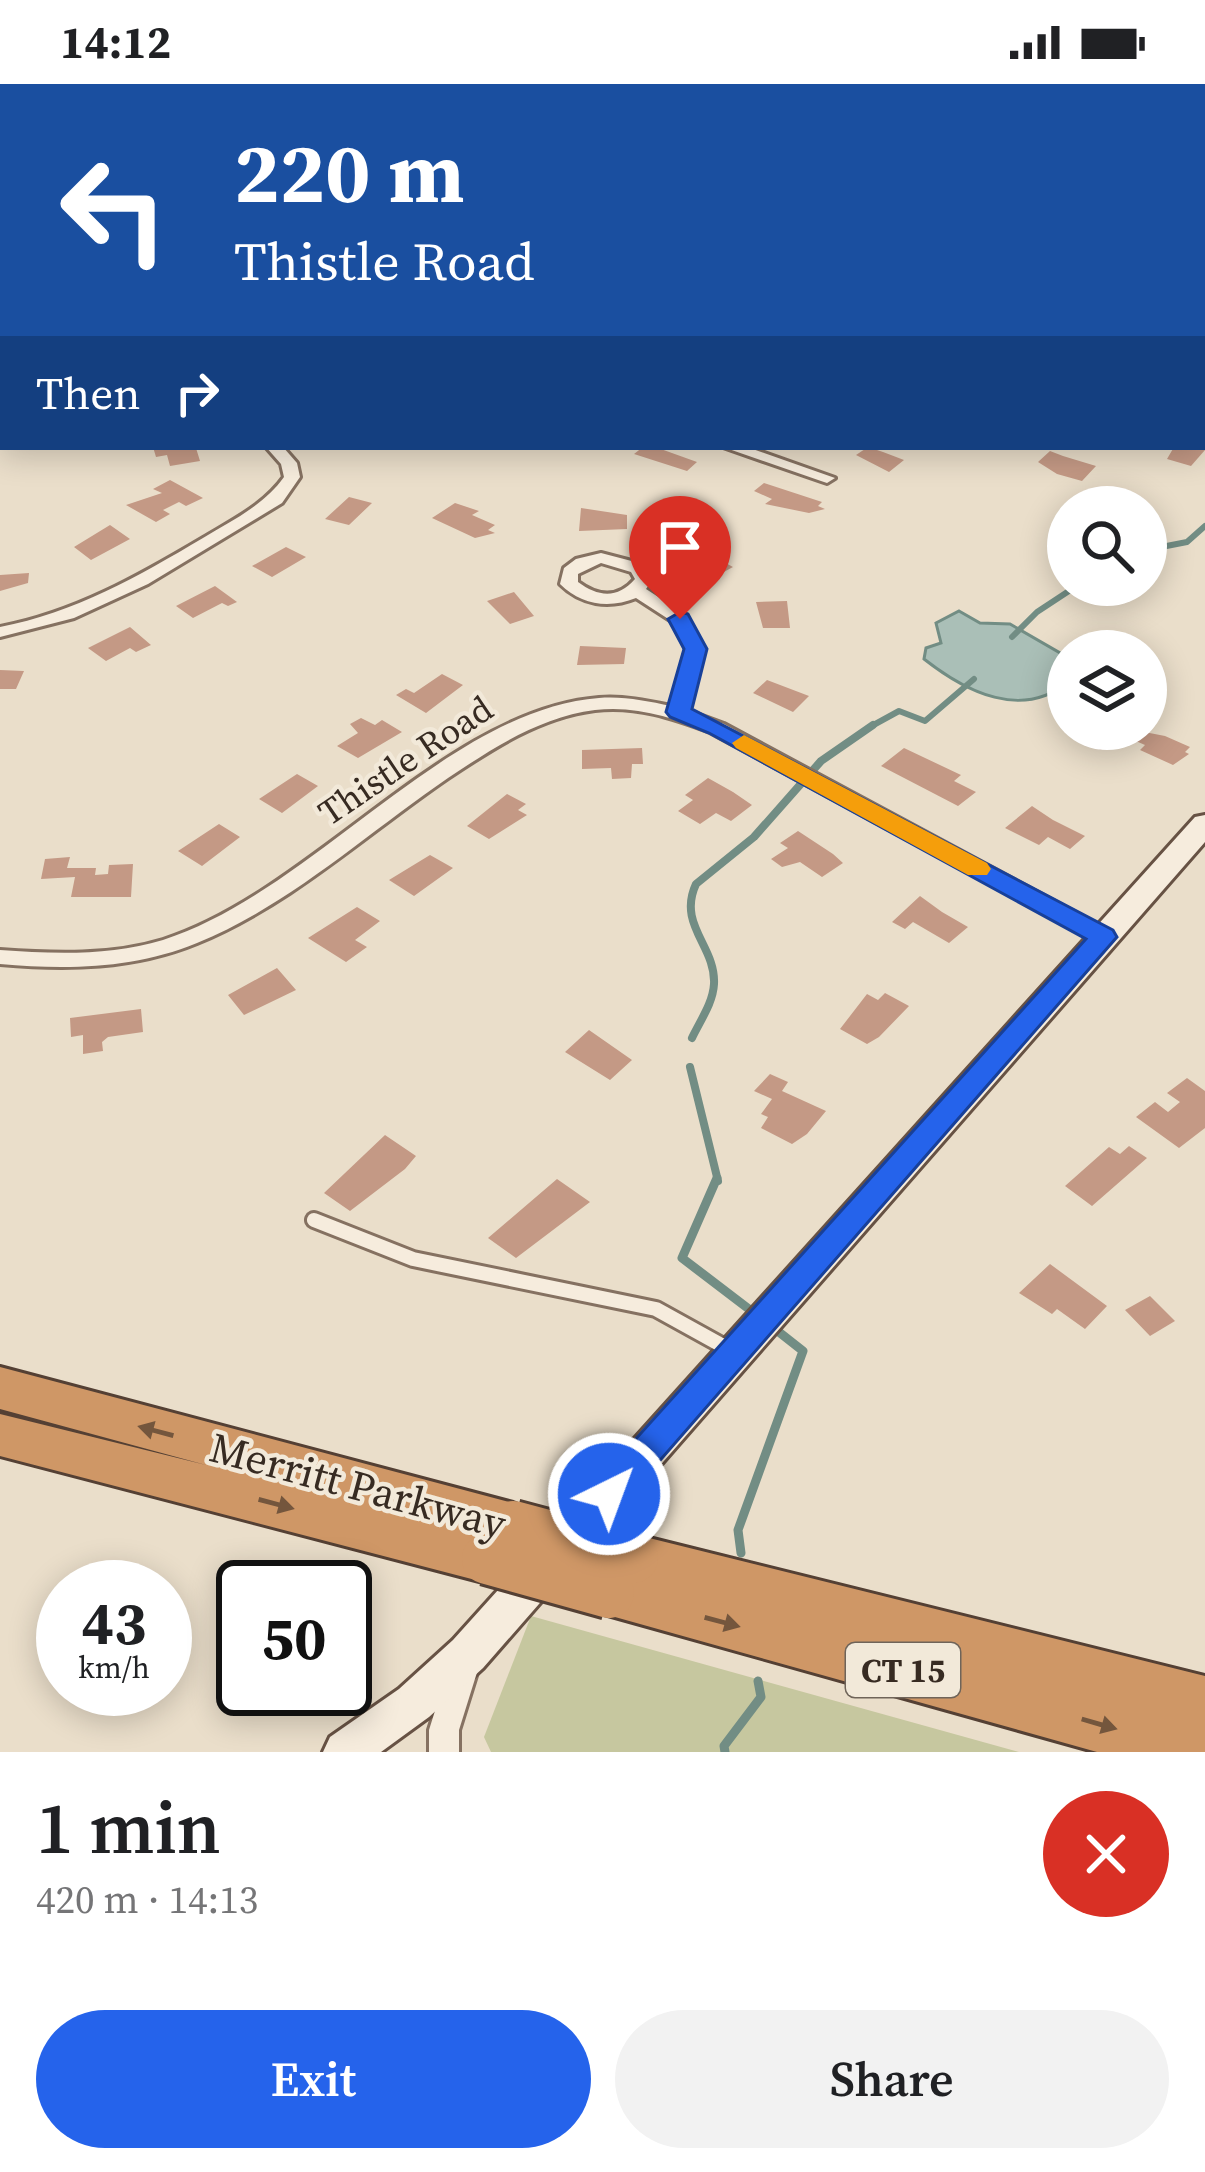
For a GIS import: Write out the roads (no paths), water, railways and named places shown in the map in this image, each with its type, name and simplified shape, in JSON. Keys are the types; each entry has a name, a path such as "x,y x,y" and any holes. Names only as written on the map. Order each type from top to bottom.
{"highway":[{"name":"Merritt Parkway","path":"0,1388 1197,1752"},
{"name":"Merritt Parkway","path":"0,1435 500,1543"},
{"name":"Merritt Parkway","path":"621,1575 1205,1702"}],"main road":[{"path":"345,1752 414,1703 468,1654 1205,824"}],"street":[{"path":"0,632 41,625 100,598 275,500 292,477 289,463 277,450"},
{"path":"740,450 827,478"},
{"path":"638,591 680,619 695,649 679,712"},
{"name":"Thistle Road","path":"0,957 104,959 168,946 243,909 528,719 598,704 679,712 1104,937"},
{"path":"444,1752 444,1730 468,1654"}],"lane":[{"path":"314,1220 413,1259 656,1309 737,1351"}],"waterway":[{"path":"1167,546 1187,542 1205,526"},
{"path":"1012,637 1047,605"},
{"path":"871,726 899,711 925,721 974,679"},
{"path":"692,1038 714,984 691,912 696,884 754,837 821,761 871,726"},
{"path":"690,1067 718,1181"},
{"path":"717,1178 682,1258 758,1316"},
{"path":"741,1553 738,1530 803,1351 770,1325"},
{"path":"725,1752 724,1746 761,1697 758,1681"}]}
